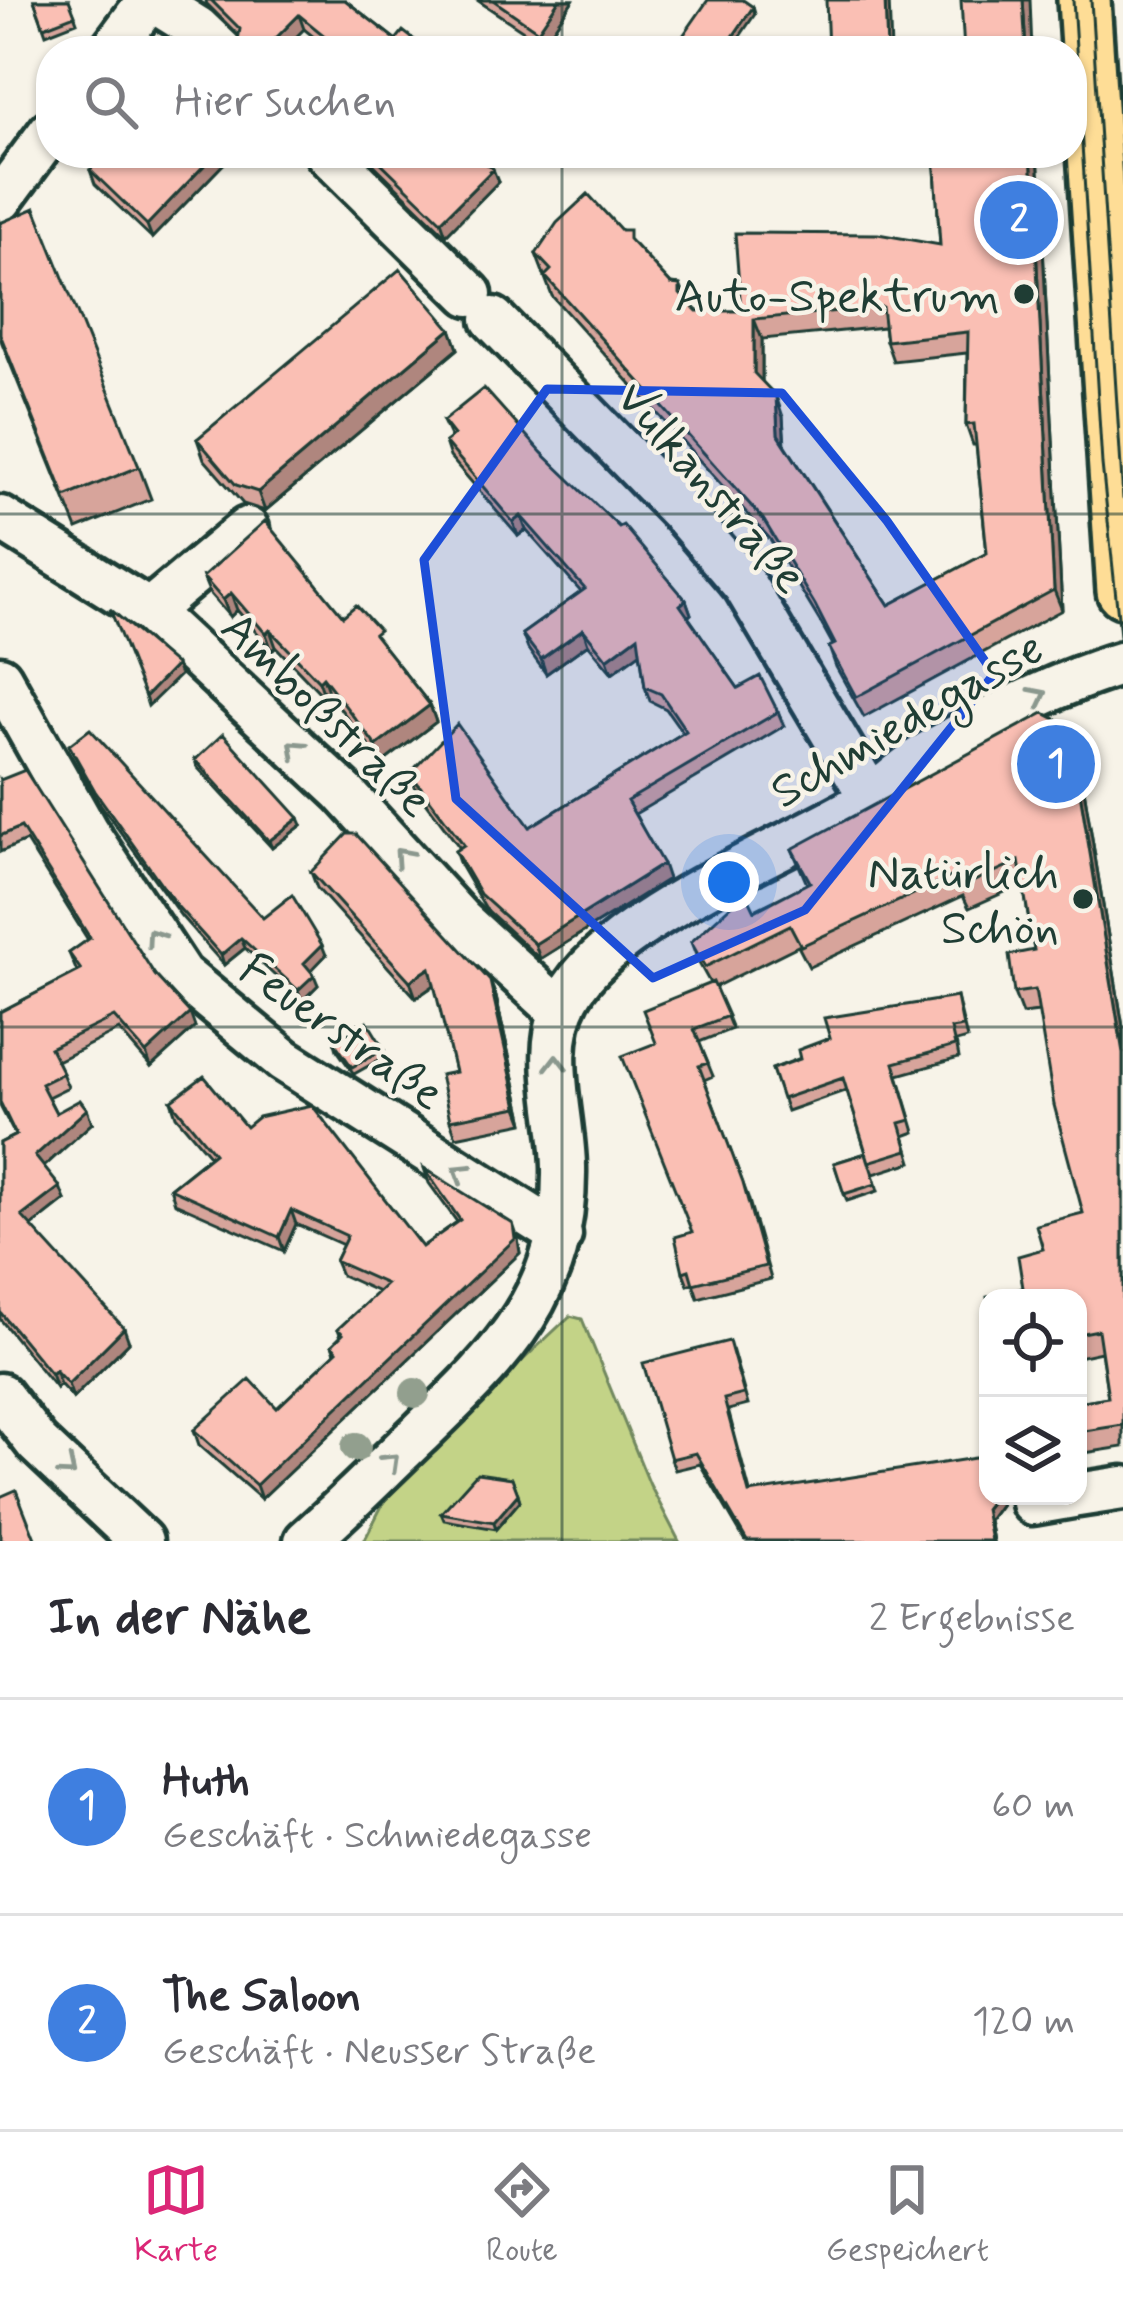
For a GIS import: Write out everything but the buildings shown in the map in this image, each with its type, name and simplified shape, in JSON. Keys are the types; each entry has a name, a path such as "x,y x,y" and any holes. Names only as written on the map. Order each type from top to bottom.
{"main road":[{"path":"1084,0 1113,307 1123,591"}],"street":[{"path":"122,36 150,0 200,36"},
{"path":"0,200 36,151"},
{"name":"Vulkanstraße","path":"342,168 686,517 745,586 871,798"},
{"name":"Amboßstraße","path":"0,518 148,610 343,792 460,920 561,1012"},
{"path":"148,610 248,529"},
{"name":"Schmiedegasse","path":"561,1012 587,970 624,938 871,798 958,737 1071,679 1123,663"},
{"name":"Feuerstraße","path":"0,678 148,930 215,1008 284,1060 560,1235"},
{"path":"306,1541 505,1349 536,1300 560,1235 564,1169 555,1055 561,1012"},
{"path":"0,1395 37,1443 141,1541"},
{"path":"1087,1494 1123,1488"}],"highlighted area":[{"path":"547,389 782,393 887,521 994,674 805,910 653,978 456,799 424,560"}],"green space":[{"path":"570,1316 582,1319 650,1485 679,1541 364,1541 395,1480"}],"tram line":[{"path":"1073,0 1075,36"},
{"path":"1091,0 1123,499"},
{"path":"1084,168 1102,464 1123,664"}],"place":[{"name":"The Saloon","path":"1019,220"},
{"name":"Auto-Spektrum","path":"1024,294"},
{"name":"Huth","path":"1056,764"},
{"name":"Natürlich Schön","path":"1083,899"}]}
